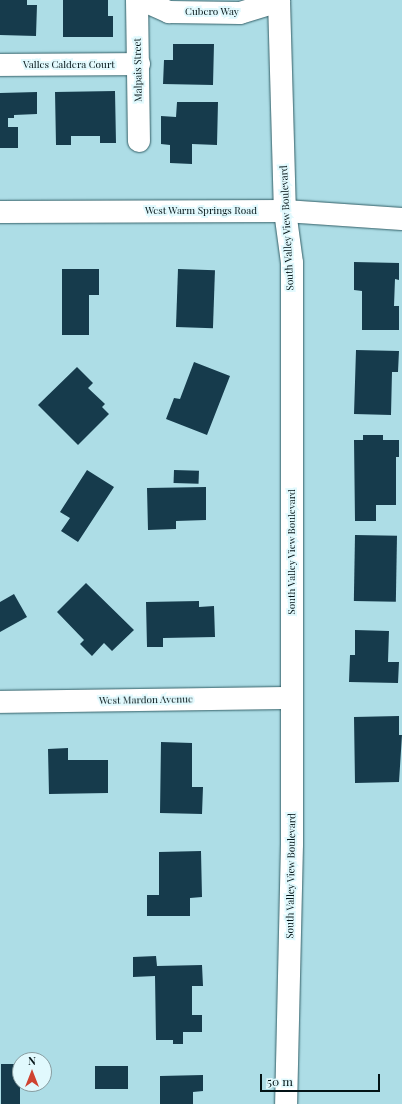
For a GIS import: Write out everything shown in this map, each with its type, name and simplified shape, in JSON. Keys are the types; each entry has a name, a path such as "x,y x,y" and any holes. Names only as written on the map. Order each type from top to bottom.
{"main road":[{"name":"Malpais Street","path":"137,0 139,141"},
{"name":"Cubero Way","path":"142,0 169,12 182,6 240,13 277,0"},
{"name":"South Valley View Boulevard","path":"277,0 285,211 292,263 292,698 286,1104"},
{"name":"Valles Caldera Court","path":"0,65 139,64"},
{"name":"West Warm Springs Road","path":"0,212 285,211 402,219"},
{"name":"West Mardon Avenue","path":"0,702 292,698"}],"building":[{"path":"0,0 27,0 27,5 37,5 36,36 0,35"},
{"path":"63,0 108,0 108,16 113,16 113,37 63,37"},
{"path":"173,44 214,44 213,85 163,84 164,60 173,60"},
{"path":"115,91 116,143 100,143 100,136 71,136 71,145 56,145 55,92"},
{"path":"37,92 37,114 14,115 14,118 8,118 8,127 18,127 18,148 0,148 0,93"},
{"path":"177,102 218,102 217,145 192,144 192,164 170,163 170,145 161,144 161,116 176,117"},
{"path":"354,262 399,263 399,280 395,279 394,306 399,306 399,330 362,330 362,291 354,290"},
{"path":"62,269 99,269 99,295 89,295 89,335 62,335"},
{"path":"178,269 215,270 213,328 176,327"},
{"path":"356,350 399,351 398,372 392,372 391,415 354,414"},
{"path":"194,362 230,376 207,435 166,419 174,398 180,399"},
{"path":"77,367 93,383 88,388 105,404 102,407 109,414 78,445 38,405"},
{"path":"363,435 383,435 383,440 399,440 399,457 396,457 396,505 376,505 376,521 355,521 354,440 363,440"},
{"path":"87,470 114,487 78,542 61,531 70,518 60,512"},
{"path":"174,470 199,471 199,484 174,483"},
{"path":"206,487 206,520 176,521 176,529 148,530 147,488"},
{"path":"355,535 397,536 396,602 354,601"},
{"path":"86,583 134,630 112,651 104,643 92,656 80,644 84,640 57,612"},
{"path":"14,594 27,617 0,632 0,602"},
{"path":"199,601 199,607 214,606 215,637 163,638 163,647 147,647 146,602"},
{"path":"355,630 389,631 388,662 399,662 398,683 349,682 350,655 355,655"},
{"path":"399,716 399,735 402,735 399,782 355,783 354,717"},
{"path":"161,742 192,743 192,787 203,787 202,814 160,813"},
{"path":"68,748 68,760 108,760 108,793 49,794 48,749"},
{"path":"201,851 202,897 190,898 190,916 147,916 147,895 159,895 159,852"},
{"path":"156,956 157,966 202,965 203,986 192,986 192,1015 202,1015 202,1032 183,1032 183,1044 173,1044 173,1040 156,1040 155,976 133,977 133,957"},
{"path":"1,1064 12,1064 12,1092 20,1092 20,1104 1,1104"},
{"path":"95,1066 128,1066 128,1089 95,1089"},
{"path":"203,1075 203,1091 193,1092 193,1104 160,1104 160,1076"}]}
